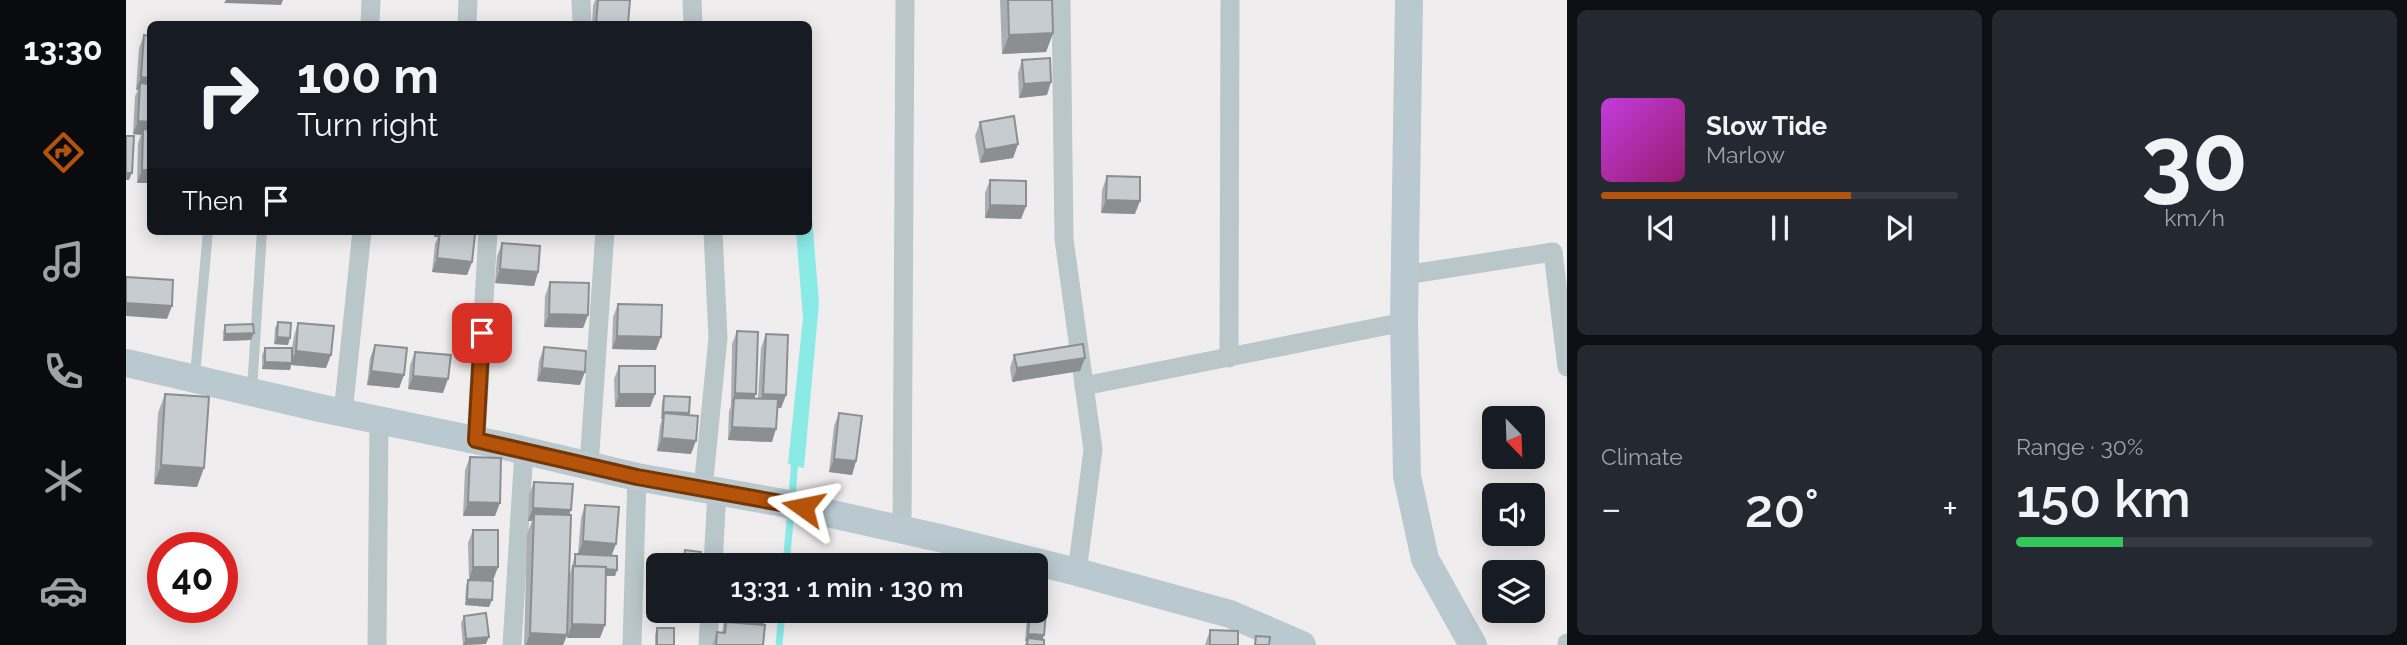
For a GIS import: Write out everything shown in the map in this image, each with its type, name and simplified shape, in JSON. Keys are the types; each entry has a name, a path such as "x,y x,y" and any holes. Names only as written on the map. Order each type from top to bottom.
{"street":[{"path":"370,21 372,0"},
{"path":"467,21 468,0"},
{"path":"581,0 582,21"},
{"path":"692,0 693,21"},
{"path":"902,530 905,0"},
{"path":"1061,0 1064,239 1093,450 1077,572"},
{"path":"1229,358 1230,0"},
{"path":"1409,0 1404,322 1407,476 1425,559 1473,645"},
{"path":"343,412 362,235"},
{"path":"476,440 488,235"},
{"path":"589,466 605,235"},
{"path":"713,235 718,338 710,490 713,553"},
{"path":"1405,275 1553,252 1564,309 1567,368"},
{"path":"1084,386 1404,322"},
{"path":"126,363 637,477 778,502 902,530 1077,572 1230,614 1302,645"},
{"path":"377,645 379,420"},
{"path":"512,645 524,450"},
{"path":"632,645 637,477"},
{"path":"708,645 709,623"}],"lane":[{"path":"195,379 208,235"},
{"path":"252,392 262,235"}],"water":[{"path":"812,218 819,303 804,468 788,464 803,318 796,235 812,235"}],"building":[{"path":"598,0 630,0 628,21 596,21"},
{"path":"1008,0 1052,0 1053,33 1009,35"},
{"path":"144,35 147,36 147,78 141,77"},
{"path":"1050,58 1051,82 1024,84 1022,60"},
{"path":"140,83 147,84 147,122 138,121"},
{"path":"1014,116 1018,144 985,150 980,122"},
{"path":"143,129 147,130 147,170 142,170"},
{"path":"126,136 134,136 132,173 126,173"},
{"path":"1107,176 1140,177 1140,201 1106,200"},
{"path":"990,180 1026,181 1026,206 990,205"},
{"path":"440,235 475,235 472,262 437,258"},
{"path":"502,243 540,246 538,272 500,269"},
{"path":"126,277 173,280 172,306 126,303"},
{"path":"550,282 589,283 588,315 549,314"},
{"path":"618,304 662,305 661,337 617,336"},
{"path":"278,322 291,323 290,338 277,337"},
{"path":"298,323 334,326 331,355 296,351"},
{"path":"253,324 254,333 225,334 225,325"},
{"path":"737,331 758,332 756,394 735,393"},
{"path":"766,334 788,335 786,395 763,394"},
{"path":"1083,344 1085,358 1017,368 1014,355"},
{"path":"375,345 407,348 404,375 371,371"},
{"path":"544,347 586,351 585,372 542,368"},
{"path":"265,348 292,348 292,363 265,362"},
{"path":"415,352 451,355 448,379 413,376"},
{"path":"619,366 655,366 655,394 619,394"},
{"path":"165,394 209,397 204,468 161,465"},
{"path":"664,396 690,397 689,413 663,412"},
{"path":"734,398 778,399 776,429 732,427"},
{"path":"664,413 698,416 696,441 662,438"},
{"path":"839,413 862,416 856,461 834,459"},
{"path":"470,457 501,458 500,503 468,502"},
{"path":"534,482 573,484 571,510 533,508"},
{"path":"585,505 619,507 616,544 583,541"},
{"path":"534,514 571,515 567,635 530,633"},
{"path":"473,530 498,530 498,567 473,567"},
{"path":"685,550 701,552 701,553 685,553"},
{"path":"575,554 617,556 617,570 575,566"},
{"path":"573,566 606,567 605,625 572,624"},
{"path":"468,580 493,581 492,600 467,599"},
{"path":"486,613 489,637 466,639 464,616"},
{"path":"726,623 765,625 763,645 716,645 717,632 725,633"},
{"path":"1029,623 1045,623 1044,635 1028,634"},
{"path":"657,628 674,628 674,645 657,645"},
{"path":"1210,630 1238,631 1238,645 1210,645"},
{"path":"1256,636 1270,637 1269,645 1255,645"},
{"path":"1028,638 1044,640 1044,645 1027,645"}],"waterway":[{"path":"792,498 795,458"},
{"path":"787,553 791,510"},
{"path":"779,645 781,623"}],"route":[{"path":"482,333 476,440 637,477 803,507"}]}
